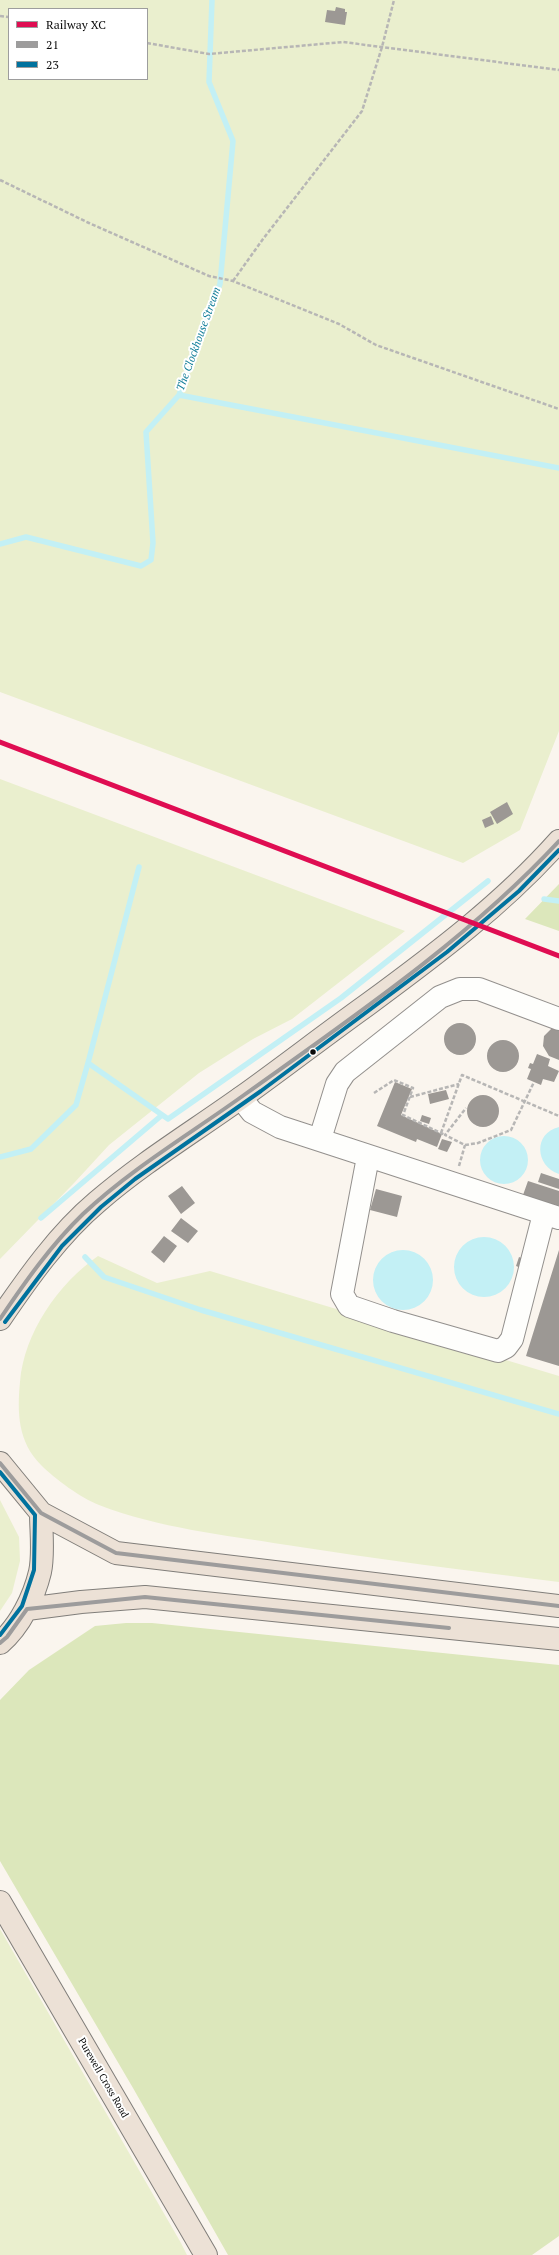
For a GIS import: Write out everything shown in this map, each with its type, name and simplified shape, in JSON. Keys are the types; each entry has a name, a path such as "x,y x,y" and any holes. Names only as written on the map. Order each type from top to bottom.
{"main road":[{"path":"0,1319 20,1289 54,1247 95,1203 164,1150 241,1098 449,944 495,904 559,841"},
{"path":"0,1463 40,1513 116,1553 559,1606"},
{"path":"0,1643 6,1638 27,1609 40,1571 40,1513"},
{"path":"27,1609 81,1602 145,1597 559,1639"},
{"name":"Purewell Cross Road","path":"0,1902 206,2255"}],"lane":[{"path":"320,1139 337,1084 344,1072 440,997 460,988 479,989 559,1019"},
{"path":"241,1098 252,1112 280,1127 552,1216 512,1339 506,1346 498,1351 393,1321 349,1306 342,1294 368,1156"}],"path":[{"path":"234,282 263,239 362,111 382,48 394,0"},
{"path":"148,43 209,54 343,42 559,70"},
{"path":"0,180 89,223 209,276 234,282 339,324 376,345 559,409"},
{"path":"441,1133 462,1075 559,1116"},
{"path":"374,1093 394,1080 413,1088 403,1115 465,1145 478,1143 511,1130 534,1082"},
{"path":"410,1097 459,1084"},
{"path":"445,1135 466,1108"},
{"path":"454,1184 465,1145"}],"green space":[{"path":"0,0 559,0 559,731 520,830 463,863 0,692"},
{"path":"0,779 405,931 292,1019 253,1039 199,1073 109,1145 0,1259"},
{"path":"559,884 559,931 525,919"},
{"path":"98,1256 157,1283 210,1271 559,1376 559,1582 355,1555 192,1530 145,1520 122,1513 92,1502 68,1488 53,1476 33,1456 23,1437 19,1416 20,1382 28,1346 46,1311 57,1295 83,1267"},
{"path":"0,1500 19,1537 20,1561 12,1593 0,1611"},
{"path":"126,1623 152,1623 559,1665 559,2236 532,2255 228,2255 133,2088 0,1861 0,1700 29,1670 95,1626"},
{"path":"0,1929 181,2243 187,2255 0,2255"}],"water":[{"path":"559,1127 559,1174 551,1170 545,1164 540,1150 541,1142 545,1136 551,1130"},
{"path":"504,1136 513,1138 521,1143 526,1151 528,1160 526,1169 521,1177 513,1182 504,1184 495,1182 487,1177 482,1169 480,1160 482,1151 487,1143 495,1138"},
{"path":"484,1237 500,1242 505,1246 509,1251 514,1267 509,1283 505,1288 500,1292 484,1297 468,1292 463,1288 459,1283 454,1267 459,1251 463,1246 468,1242"},
{"path":"403,1250 419,1255 424,1259 428,1264 433,1280 428,1296 424,1301 419,1305 403,1310 387,1305 382,1301 378,1296 373,1280 378,1264 382,1259 387,1255"}],"building":[{"path":"336,7 345,9 345,12 347,12 345,25 325,22 327,10 335,11"},
{"path":"507,802 513,814 497,824 490,812"},
{"path":"491,816 494,824 485,828 482,820"},
{"path":"457,1023 463,1023 473,1030 476,1039 475,1045 469,1052 463,1055 457,1055 447,1048 444,1042 444,1036 451,1026"},
{"path":"553,1027 559,1027 559,1060 549,1056 543,1046 544,1036"},
{"path":"500,1040 506,1040 516,1047 519,1056 518,1062 512,1069 506,1072 500,1072 490,1065 487,1059 487,1053 494,1043"},
{"path":"537,1054 550,1059 548,1066 559,1071 554,1082 543,1079 541,1085 527,1079 531,1069 528,1068 530,1063 533,1064"},
{"path":"395,1082 412,1089 401,1115 442,1134 437,1147 417,1139 416,1142 377,1126"},
{"path":"446,1090 449,1099 430,1104 428,1094"},
{"path":"480,1095 486,1095 496,1102 499,1111 498,1117 492,1124 486,1127 480,1127 470,1120 467,1114 467,1108 474,1098"},
{"path":"422,1115 431,1118 429,1124 420,1121"},
{"path":"442,1139 452,1142 447,1152 438,1149"},
{"path":"541,1173 559,1179 559,1189 538,1182"},
{"path":"528,1181 559,1191 559,1206 523,1195"},
{"path":"182,1186 195,1203 181,1214 168,1196"},
{"path":"376,1189 402,1196 397,1217 370,1210"},
{"path":"181,1218 198,1231 188,1243 171,1231"},
{"path":"164,1236 177,1246 164,1263 151,1252"},
{"path":"559,1250 559,1366 526,1356"},
{"path":"519,1257 524,1259 521,1268 516,1266"}],"waterway":[{"name":"The Clockhouse Stream","path":"0,544 26,537 141,566 151,560 153,543 146,432 179,395 220,284 233,141 209,82 212,0"},
{"path":"179,395 559,468"},
{"path":"88,1063 139,867"},
{"path":"0,1157 31,1149 76,1105 88,1063 168,1119 341,998 488,881"},
{"path":"544,899 559,901"},
{"path":"41,1218 162,1115"},
{"path":"85,1257 104,1277 201,1310 559,1414"}],"rail line":[{"name":"XC","path":"0,742 559,956"}],"transit line":[{"name":"21","path":"0,1319 49,1251 71,1226 102,1197 141,1166 224,1109 408,976 487,911 524,877 559,841"},
{"name":"23","path":"5,1322 62,1246 101,1207 135,1179 261,1091 447,952 519,891 559,850"},
{"name":"21","path":"0,1463 41,1513 116,1553 559,1606"},
{"name":"23","path":"0,1472 35,1515 34,1570 22,1606 0,1635"},
{"name":"21","path":"0,1643 7,1637 27,1609 145,1597 449,1628"}]}
